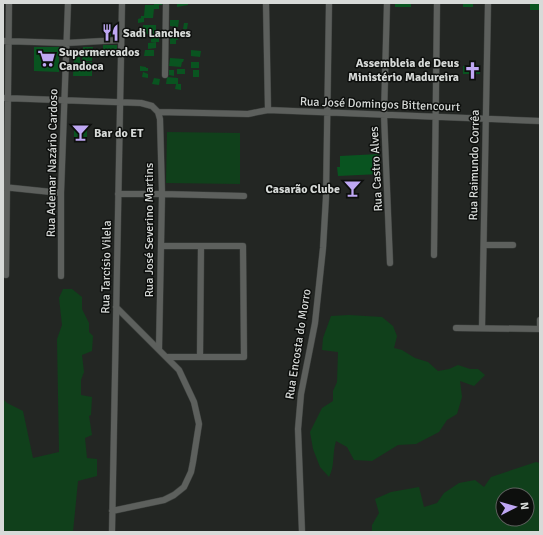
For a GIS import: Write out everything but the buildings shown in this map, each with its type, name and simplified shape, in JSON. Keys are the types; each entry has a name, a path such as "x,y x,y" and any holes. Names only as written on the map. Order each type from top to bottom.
{"street":[{"path":"6,274 5,98 6,41 9,3"},
{"name":"Rua Ademar Nazário Cardoso","path":"61,276 61,193 68,3"},
{"name":"Rua Tarcísio Vilela","path":"112,532 122,3"},
{"path":"165,75 166,3"},
{"path":"266,3 268,110"},
{"name":"Rua Encosta do Morro","path":"302,532 298,452 298,416 315,323 323,248 326,197 328,3"},
{"name":"Rua Castro Alves","path":"386,3 384,115 390,262"},
{"path":"434,255 437,3"},
{"name":"Rua Raimundo Corrêa","path":"482,328 488,3"},
{"path":"6,41 66,43 121,40"},
{"path":"5,98 146,104 152,106 158,112"},
{"name":"Rua José Domingos Bittencourt","path":"158,112 248,114 268,110 540,121"},
{"name":"Rua José Severino Martins","path":"158,112 160,119 162,194 159,349"},
{"path":"5,187 61,193"},
{"path":"118,194 244,196"},
{"path":"484,245 513,245"},
{"path":"161,246 243,246 244,357 167,357"},
{"path":"200,357 201,246"},
{"path":"112,511 164,500 184,487 188,480 196,449 199,424 194,402 179,370 116,307"},
{"path":"456,328 540,329 540,320"}],"green space":[{"path":"167,132 240,133 240,184 166,183"},
{"path":"63,289 72,289 82,297 82,309 89,323 89,332 93,336 92,351 82,355 84,372 81,380 81,395 92,397 91,415 89,416 92,435 85,438 87,458 97,459 97,476 78,481 73,532 5,531 3,529 3,399 7,403 23,411 33,458 59,452 57,339 62,325 59,298"},
{"path":"349,315 382,317 393,326 397,336 394,348 402,350 415,358 428,362 438,371 449,369 458,365 470,369 478,369 485,375 474,386 460,381 462,397 457,414 447,420 439,432 416,444 398,445 372,461 354,460 347,447 336,441 332,469 329,477 320,467 313,449 310,432 322,408 333,401 333,391 337,382 338,352 322,350 323,338 331,316"},
{"path":"536,462 540,463 540,532 372,532 372,525 379,513 375,499 391,492 419,487 424,507 437,503 444,493 459,483 475,480 484,487 491,477"}],"place":[{"name":"Sadi Lanches","path":"110,33"},
{"name":"Supermercados Candoca","path":"46,59"},
{"name":"Assembleia de Deus Ministério Madureira","path":"472,70"},
{"name":"Bar do ET","path":"81,133"},
{"name":"Casarão Clube","path":"353,189"}]}
